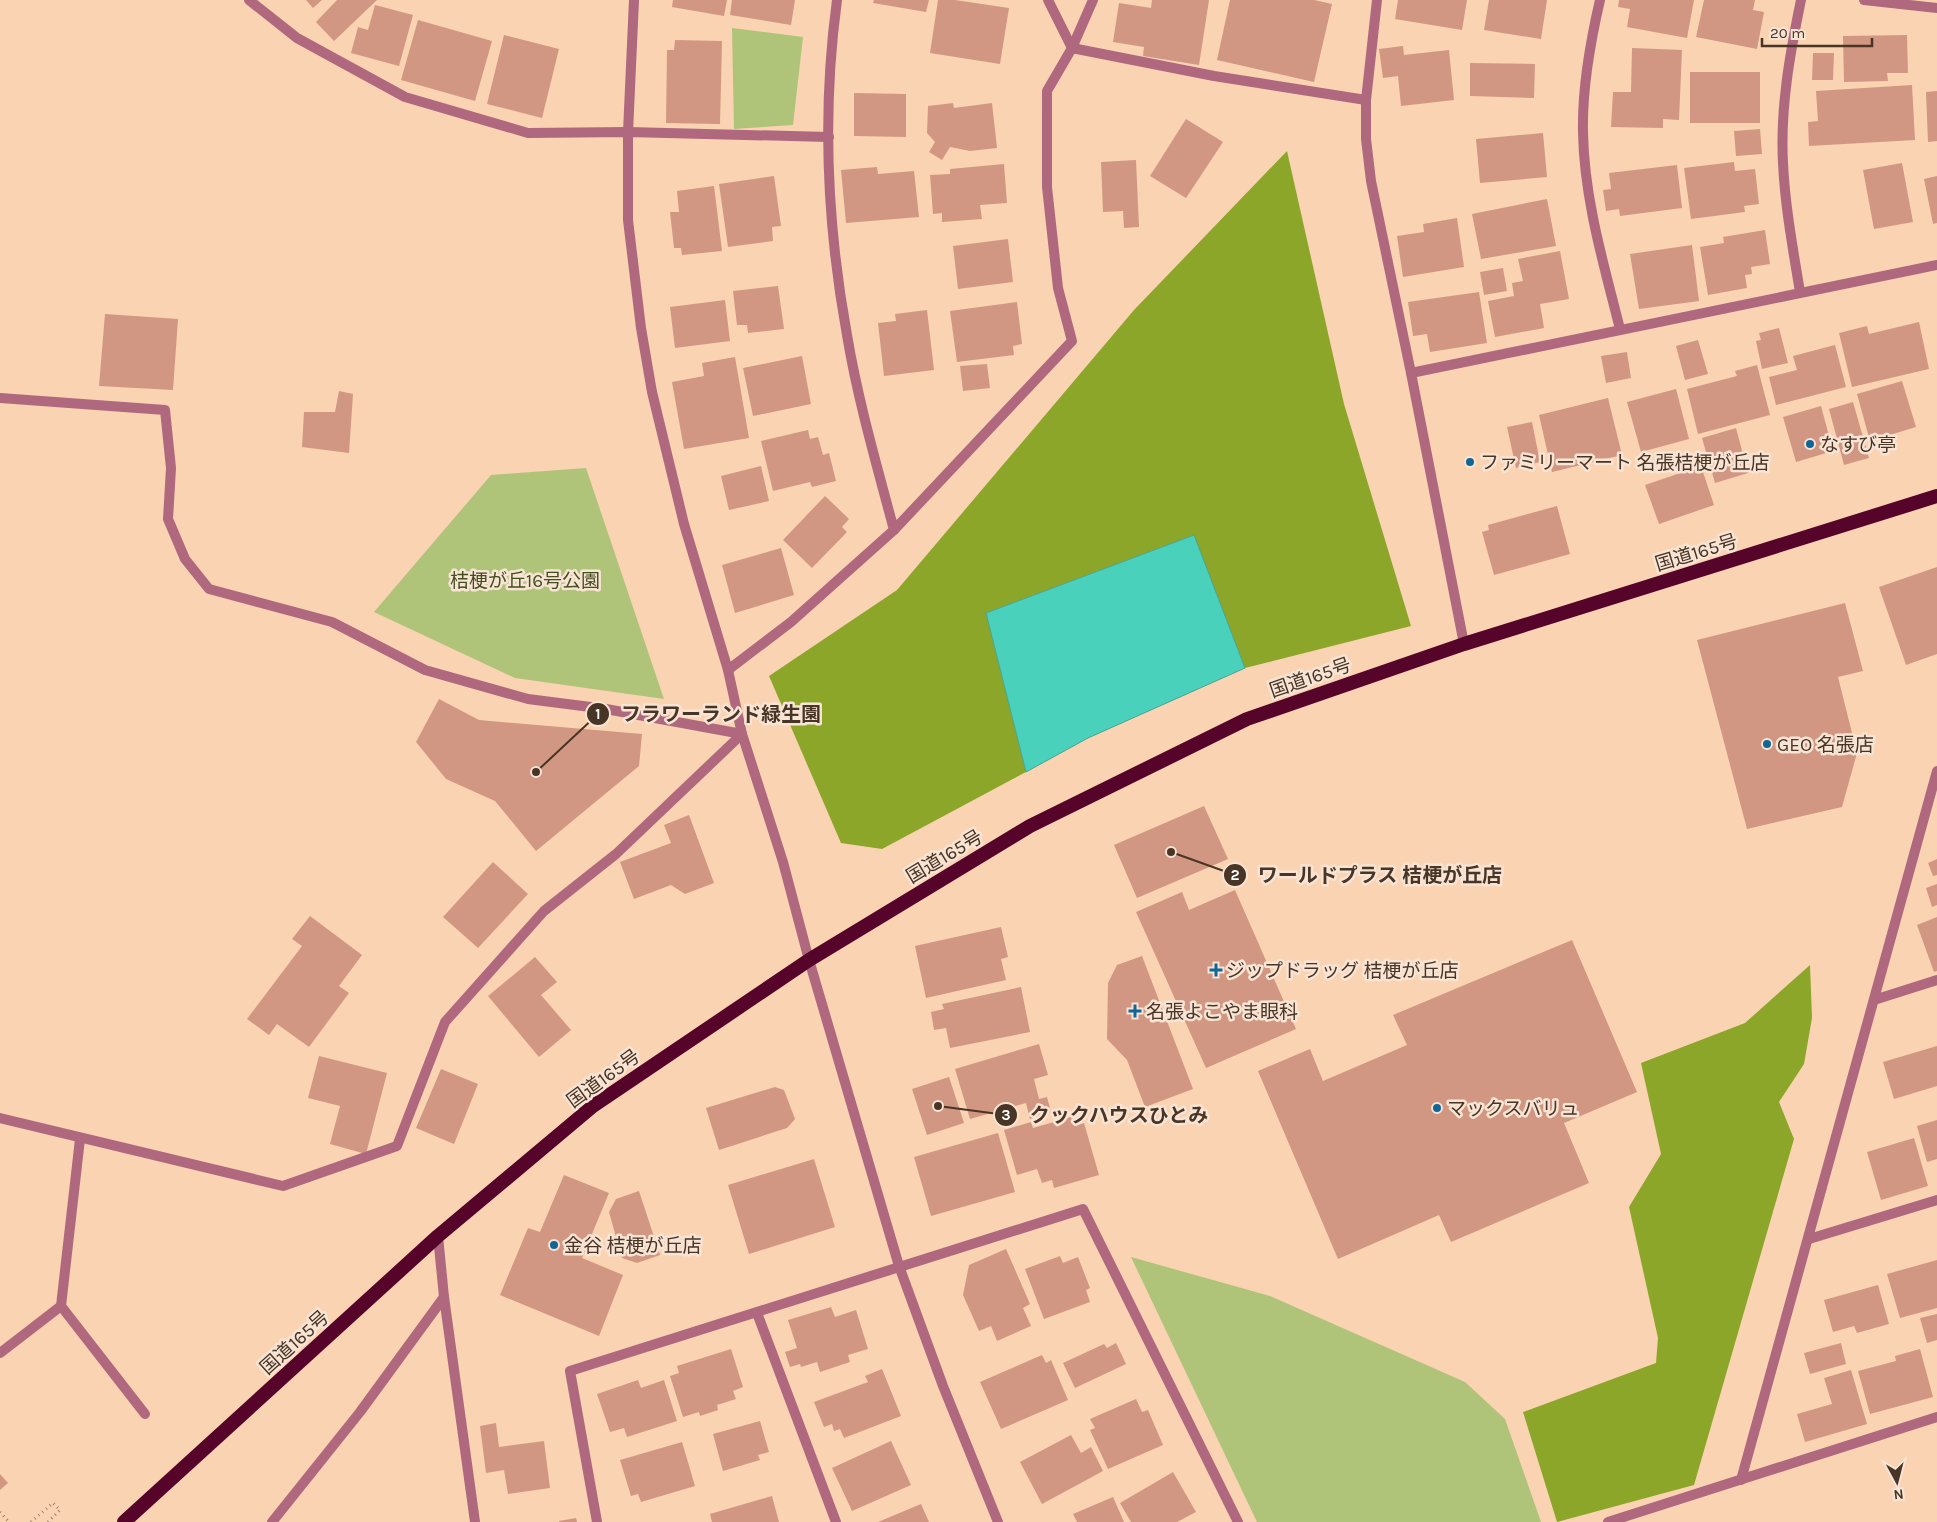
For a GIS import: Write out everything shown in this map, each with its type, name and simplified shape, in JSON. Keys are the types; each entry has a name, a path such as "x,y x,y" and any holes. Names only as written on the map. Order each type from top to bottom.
{"highway":[{"name":"国道165号","path":"124,1522 438,1236 593,1106 809,960 1030,826 1247,719 1464,644 1937,496"}],"street":[{"path":"249,0 297,38 405,97 528,133 628,132 829,137"},
{"path":"634,0 628,132 628,220 641,328 652,392 684,524 728,670 742,734 783,862 809,960 899,1266 943,1386 998,1522"},
{"path":"838,0 830,72 829,137 835,262 847,337 862,408 894,530"},
{"path":"1048,0 1072,48"},
{"path":"728,670 791,622 894,530 1072,341 1058,288 1048,187 1047,91 1072,48 1092,0"},
{"path":"1377,0 1366,100 1366,139 1371,181 1464,644"},
{"path":"1600,0 1585,80 1583,132 1586,173 1596,231 1620,330"},
{"path":"1800,292 1790,228 1783,162 1786,82 1801,0"},
{"path":"1864,0 1937,8"},
{"path":"1072,48 1214,76 1366,100"},
{"path":"1411,373 1937,265"},
{"path":"0,398 164,410 171,468 168,519 185,559 209,589 332,622 425,670 528,699 606,709 742,734"},
{"path":"0,1118 80,1139 283,1186 397,1146 445,1022 544,911 616,854 742,734"},
{"path":"1741,1480 1937,771"},
{"path":"1874,1000 1937,980"},
{"path":"80,1139 61,1306 145,1414"},
{"path":"1808,1239 1937,1200"},
{"path":"597,1522 570,1370 757,1313 899,1266 1083,1209 1238,1522"},
{"path":"438,1236 444,1297 475,1522"},
{"path":"272,1522 360,1412 444,1297"},
{"path":"0,1353 61,1306"},
{"path":"757,1313 836,1522"},
{"path":"1608,1522 1937,1417"}],"path":[{"path":"31,1522 53,1503 60,1510 48,1522"},
{"path":"0,1512 9,1522"}],"green space":[{"path":"732,28 803,37 793,125 734,129"},
{"path":"1287,151 1344,404 1411,626 1245,668 1194,535 986,613 1026,772 882,849 841,843 769,676 897,590 1134,310"},
{"name":"桔梗が丘16号公園","path":"586,468 664,699 515,678 374,612 491,475"},
{"path":"1810,965 1812,1018 1804,1064 1779,1102 1794,1139 1694,1485 1557,1522 1523,1412 1656,1363 1658,1338 1629,1207 1661,1154 1641,1063 1745,1023"},
{"path":"1131,1257 1270,1296 1465,1382 1505,1419 1541,1522 1257,1522"}],"water":[{"path":"1194,535 1245,668 1088,738 1026,772 986,613"}],"building":[{"path":"306,0 322,0 313,8"},
{"path":"337,0 377,0 334,41 316,22"},
{"path":"673,0 727,0 724,16 672,7"},
{"path":"732,0 795,0 791,25 730,15"},
{"path":"874,0 929,0 926,12 873,3"},
{"path":"938,0 955,0 1009,8 1000,64 930,53"},
{"path":"1152,0 1209,0 1199,65 1143,56 1144,47 1113,42 1119,3 1151,8"},
{"path":"1230,0 1314,0 1332,4 1314,82 1217,60"},
{"path":"1398,0 1467,0 1462,30 1395,19"},
{"path":"1489,0 1547,0 1541,39 1484,30"},
{"path":"1619,0 1694,0 1687,38 1627,27 1630,9 1618,7"},
{"path":"1704,0 1755,0 1753,10 1764,12 1757,49 1696,37"},
{"path":"375,5 413,15 399,66 351,53 358,27 368,30"},
{"path":"418,20 492,41 475,101 401,80"},
{"path":"504,35 559,49 542,118 487,104"},
{"path":"1907,35 1908,73 1887,73 1888,81 1844,82 1843,36"},
{"path":"675,40 722,41 720,124 666,123 667,50 674,50"},
{"path":"1403,46 1404,55 1449,50 1454,100 1401,106 1398,76 1383,78 1379,49"},
{"path":"1632,48 1682,50 1679,120 1663,119 1663,128 1611,127 1613,92 1631,92"},
{"path":"1813,53 1834,53 1833,80 1812,80"},
{"path":"1470,63 1535,64 1534,98 1470,96"},
{"path":"1690,72 1760,72 1760,123 1690,123"},
{"path":"1912,85 1915,140 1809,146 1808,122 1818,121 1816,91"},
{"path":"1937,91 1937,141 1928,142 1926,92"},
{"path":"854,93 906,94 906,137 854,136"},
{"path":"953,103 954,108 992,103 997,148 970,151 950,147 942,160 929,152 935,142 927,133 928,106"},
{"path":"1186,119 1223,142 1186,198 1150,176"},
{"path":"1760,129 1762,154 1736,156 1734,131"},
{"path":"1543,133 1547,177 1480,183 1476,139"},
{"path":"1136,160 1139,227 1124,228 1123,211 1103,212 1101,162"},
{"path":"1734,162 1735,171 1755,169 1759,204 1744,206 1745,212 1691,219 1684,168"},
{"path":"1902,163 1913,222 1874,229 1863,170"},
{"path":"1004,164 1007,203 980,205 982,219 942,222 942,213 933,214 930,175 950,174 950,169"},
{"path":"1677,165 1682,208 1620,216 1619,209 1606,211 1603,190 1611,189 1609,173"},
{"path":"877,167 878,174 914,171 919,217 846,223 841,170"},
{"path":"774,176 781,226 772,227 773,241 728,247 719,184"},
{"path":"1937,176 1937,223 1933,224 1924,179"},
{"path":"714,186 722,251 682,255 681,248 674,248 670,212 679,212 677,191"},
{"path":"1547,199 1556,246 1481,259 1472,214"},
{"path":"1457,218 1464,267 1403,277 1397,236 1424,232 1423,224"},
{"path":"1765,230 1770,264 1751,267 1752,274 1745,275 1747,288 1708,295 1700,247 1724,243 1723,237"},
{"path":"1008,239 1013,282 958,289 953,246"},
{"path":"1692,245 1699,301 1639,309 1630,254"},
{"path":"1560,251 1569,299 1540,304 1544,328 1495,337 1488,301 1514,296 1512,283 1523,281 1518,259"},
{"path":"1503,268 1507,291 1484,295 1480,272"},
{"path":"778,286 784,329 748,333 747,325 737,325 733,291"},
{"path":"1479,292 1487,343 1430,352 1427,334 1413,336 1408,302"},
{"path":"725,300 730,341 675,348 670,307"},
{"path":"1017,302 1022,344 1013,346 1014,355 957,362 950,311"},
{"path":"927,310 934,370 884,376 878,323 896,321 895,314"},
{"path":"105,314 178,319 173,390 99,386"},
{"path":"1919,322 1929,369 1852,387 1839,333 1867,326 1869,334"},
{"path":"1779,328 1788,363 1762,369 1756,341 1761,340 1759,333"},
{"path":"1698,340 1708,374 1685,380 1676,346"},
{"path":"1835,345 1846,387 1776,405 1769,377 1797,370 1793,356"},
{"path":"1627,352 1631,378 1606,383 1601,356"},
{"path":"802,356 811,404 753,416 743,368"},
{"path":"735,357 749,438 684,449 672,382 704,376 702,363"},
{"path":"987,364 990,388 963,391 960,366"},
{"path":"1757,365 1770,415 1698,434 1687,389 1737,376 1735,371"},
{"path":"1902,381 1916,427 1870,441 1857,394"},
{"path":"1676,389 1689,439 1641,452 1627,402"},
{"path":"339,391 353,394 349,453 302,447 304,412 335,412"},
{"path":"1608,398 1622,455 1552,472 1539,415"},
{"path":"1853,402 1869,458 1844,465 1829,409"},
{"path":"1821,406 1833,451 1796,462 1783,417"},
{"path":"1532,422 1540,462 1516,468 1507,427"},
{"path":"1736,428 1748,473 1715,483 1702,438"},
{"path":"808,430 810,439 818,437 823,455 829,453 836,481 812,487 810,482 773,491 761,441"},
{"path":"761,466 769,501 729,510 721,476"},
{"path":"1701,466 1714,505 1659,524 1645,485"},
{"path":"825,496 849,519 842,527 847,532 812,568 783,540"},
{"path":"1557,506 1570,554 1494,575 1482,532 1489,530 1488,525"},
{"path":"781,548 794,595 735,613 722,565"},
{"path":"1937,567 1937,654 1906,665 1879,587"},
{"path":"1845,603 1863,671 1838,677 1857,753 1842,807 1747,829 1697,640"},
{"path":"439,699 479,720 642,734 639,766 536,851 495,801 446,779 416,742"},
{"path":"1204,806 1228,859 1137,898 1114,845"},
{"path":"689,815 714,883 685,894 671,885 634,899 620,862 671,843 664,825"},
{"path":"1937,859 1937,875 1933,876 1928,863"},
{"path":"493,862 528,894 478,948 443,917"},
{"path":"1937,884 1937,905 1932,907 1926,888"},
{"name":"ジップドラッグ 桔梗が丘店","path":"1235,890 1296,1029 1206,1068 1136,912 1182,892 1189,910"},
{"path":"310,916 362,955 339,986 349,993 309,1047 277,1024 269,1035 247,1019 302,946 292,939"},
{"path":"1937,917 1937,971 1934,972 1917,925"},
{"path":"1001,927 1008,957 1001,959 1006,980 926,998 915,946"},
{"name":"マックスバリュ","path":"1572,940 1637,1092 1564,1123 1589,1183 1451,1242 1439,1215 1338,1259 1258,1071 1310,1049 1323,1081 1407,1045 1393,1015"},
{"name":"名張よこやま眼科","path":"1142,956 1193,1089 1145,1107 1127,1060 1107,1039 1108,983 1117,965"},
{"path":"535,957 557,982 541,995 571,1030 539,1057 488,996"},
{"path":"1021,987 1030,1032 950,1048 946,1028 934,1030 931,1012 944,1009 942,1004"},
{"path":"1039,1044 1048,1075 1034,1079 1039,1099 1047,1097 1051,1112 1030,1119 1026,1103 970,1119 955,1069"},
{"path":"1937,1046 1937,1086 1894,1099 1883,1062"},
{"path":"319,1056 387,1073 366,1154 330,1144 340,1106 308,1098"},
{"path":"441,1069 478,1084 454,1144 416,1128"},
{"path":"949,1077 964,1123 927,1135 912,1089"},
{"path":"775,1087 784,1090 795,1119 787,1128 719,1150 706,1108"},
{"path":"1071,1117 1074,1126 1084,1123 1099,1175 1054,1188 1052,1180 1042,1183 1037,1169 1017,1175 1004,1130 1031,1122 1033,1128"},
{"path":"1937,1120 1937,1159 1927,1162 1917,1126"},
{"path":"998,1133 1015,1192 931,1216 914,1157"},
{"path":"1914,1138 1928,1186 1881,1200 1867,1152"},
{"path":"814,1159 835,1227 749,1254 728,1185"},
{"name":"金谷 桔梗が丘店","path":"564,1175 609,1193 582,1258 623,1275 599,1336 500,1295 528,1228 540,1232"},
{"path":"639,1191 660,1255 637,1263 622,1258 609,1212 616,1199"},
{"path":"1006,1249 1030,1304 1023,1308 1031,1326 997,1341 991,1326 979,1331 963,1295 969,1265"},
{"path":"1060,1256 1063,1263 1078,1257 1090,1288 1086,1290 1090,1302 1044,1319 1025,1269"},
{"path":"1937,1260 1937,1308 1900,1318 1887,1274"},
{"path":"1878,1285 1889,1324 1857,1333 1854,1326 1833,1332 1824,1300"},
{"path":"831,1307 835,1317 856,1310 868,1349 848,1355 850,1362 820,1372 817,1362 801,1367 800,1364 790,1367 785,1352 797,1348 788,1320"},
{"path":"1937,1314 1937,1340 1927,1343 1920,1318"},
{"path":"1116,1343 1126,1364 1075,1388 1063,1363 1104,1344 1107,1348"},
{"path":"1841,1343 1846,1364 1810,1374 1804,1353"},
{"path":"731,1349 743,1387 733,1391 736,1399 717,1405 718,1410 700,1416 699,1412 683,1417 670,1376 679,1373 677,1366"},
{"path":"1920,1349 1933,1397 1870,1414 1858,1371 1896,1361 1895,1356"},
{"path":"1042,1355 1046,1363 1051,1360 1068,1400 1001,1429 980,1382"},
{"path":"882,1369 901,1416 844,1438 840,1429 834,1431 832,1424 824,1427 814,1402 868,1382 865,1376"},
{"path":"1851,1370 1867,1424 1805,1442 1797,1414 1832,1404 1824,1378"},
{"path":"638,1380 641,1388 664,1380 677,1421 627,1437 624,1428 610,1432 597,1394"},
{"path":"1136,1399 1142,1412 1148,1410 1163,1445 1108,1469 1090,1430 1095,1428 1090,1419"},
{"path":"760,1421 769,1452 758,1455 760,1460 723,1471 713,1434"},
{"path":"496,1423 499,1447 544,1441 550,1488 508,1494 504,1470 486,1473 480,1426"},
{"path":"1071,1435 1081,1453 1091,1447 1103,1471 1042,1504 1020,1462"},
{"path":"891,1441 911,1485 852,1511 832,1468"},
{"path":"682,1442 695,1486 641,1502 638,1494 631,1496 620,1460"},
{"path":"1173,1472 1196,1512 1177,1522 1131,1522 1120,1503"},
{"path":"0,1474 8,1483 0,1490"},
{"path":"772,1496 779,1522 712,1522 710,1514"},
{"path":"1113,1497 1124,1522 1077,1522 1073,1514"},
{"path":"921,1504 929,1522 878,1522"},
{"path":"576,1518 577,1522 559,1522 559,1521"}],"place":[{"name":"なすび亭","path":"1810,444"},
{"name":"ファミリーマート 名張桔梗が丘店","path":"1470,462"},
{"name":"GEO 名張店","path":"1767,744"},
{"name":"フラワーランド緑生園","path":"536,772"},
{"name":"ワールドプラス 桔梗が丘店","path":"1171,852"},
{"name":"ジップドラッグ 桔梗が丘店","path":"1216,970"},
{"name":"名張よこやま眼科","path":"1135,1011"},
{"name":"クックハウスひとみ","path":"938,1106"},
{"name":"マックスバリュ","path":"1437,1108"},
{"name":"金谷 桔梗が丘店","path":"554,1245"}]}
